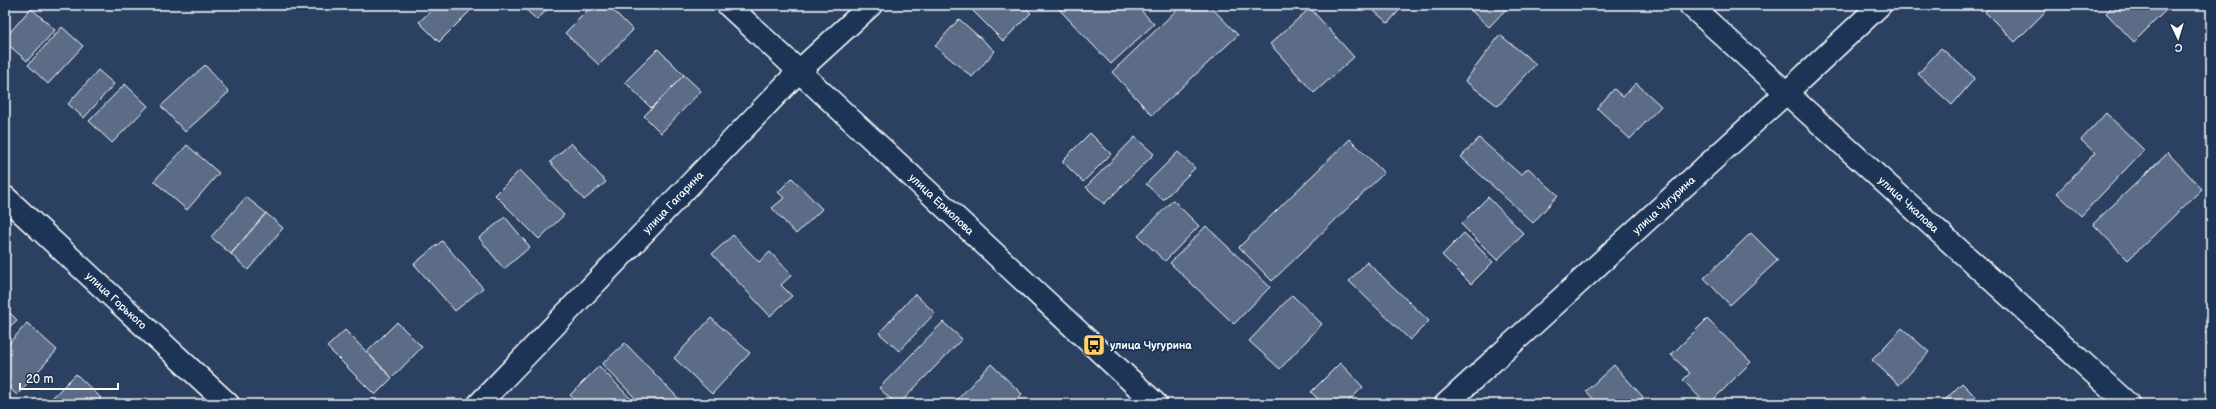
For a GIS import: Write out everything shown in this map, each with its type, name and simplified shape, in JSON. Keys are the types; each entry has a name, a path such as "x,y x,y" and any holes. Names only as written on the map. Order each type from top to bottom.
{"street":[{"name":"улица Ермолова","path":"728,5 1156,404"},
{"name":"улица Гагарина","path":"479,404 799,71 871,5"},
{"name":"улица Чкалова","path":"1690,5 2128,404"},
{"name":"улица Чугурина","path":"1446,404 1880,5"},
{"name":"улица Горького","path":"5,197 228,404"}],"building":[{"path":"437,5 476,5 439,42 419,22"},
{"path":"521,5 551,5 537,20"},
{"path":"593,5 608,5 633,30 599,65 565,33"},
{"path":"977,5 1023,5 1031,13 1003,41 972,10"},
{"path":"1055,5 1136,5 1154,24 1111,64"},
{"path":"1182,5 1209,5 1238,35 1152,115 1112,72"},
{"path":"1367,5 1404,5 1388,23"},
{"path":"1465,5 1510,5 1489,27"},
{"path":"1992,5 2048,5 2050,7 2015,42 1985,12"},
{"path":"2114,5 2171,5 2134,42 2106,13"},
{"path":"31,8 55,30 27,61 5,42 5,38"},
{"path":"1310,8 1354,57 1314,93 1270,44"},
{"path":"959,19 995,51 972,77 935,46"},
{"path":"62,27 83,46 48,84 28,65"},
{"path":"1500,35 1536,64 1498,106 1465,81"},
{"path":"1941,48 1975,78 1952,105 1918,74"},
{"path":"658,49 684,75 651,108 625,82"},
{"path":"205,65 229,92 185,132 161,106"},
{"path":"98,70 114,84 84,118 68,104"},
{"path":"684,75 701,91 661,133 644,116"},
{"path":"1636,83 1661,106 1630,139 1597,108 1614,89 1623,97"},
{"path":"125,84 148,106 112,143 89,121"},
{"path":"2106,113 2144,150 2081,216 2057,193 2095,153 2081,140"},
{"path":"1090,133 1111,154 1083,182 1062,161"},
{"path":"1135,137 1154,154 1104,204 1086,187"},
{"path":"1479,138 1521,175 1528,168 1558,195 1533,223 1461,157"},
{"path":"1350,139 1384,173 1272,281 1239,247"},
{"path":"571,143 606,182 584,200 550,162"},
{"path":"187,145 219,173 187,210 154,181"},
{"path":"1178,152 1195,168 1163,200 1146,184"},
{"path":"2168,153 2202,189 2128,260 2093,224"},
{"path":"520,170 564,215 539,239 495,195"},
{"path":"792,178 822,209 796,234 772,208 784,198 778,192"},
{"path":"246,197 266,213 231,254 211,237"},
{"path":"1488,197 1524,234 1497,260 1461,224"},
{"path":"1173,200 1199,226 1165,261 1138,236"},
{"path":"266,213 283,228 248,270 231,254"},
{"path":"505,217 530,247 504,269 479,238"},
{"path":"1206,226 1270,287 1234,324 1170,263"},
{"path":"1464,233 1493,262 1471,284 1442,255"},
{"path":"1751,233 1778,260 1730,305 1704,278"},
{"path":"733,235 759,262 770,252 792,275 781,285 792,296 770,316 712,254"},
{"path":"442,241 483,288 455,311 414,264"},
{"path":"1367,262 1429,321 1410,340 1349,281"},
{"path":"915,294 935,313 899,351 879,333"},
{"path":"1292,295 1322,324 1280,369 1249,341"},
{"path":"5,308 17,320 5,331"},
{"path":"711,318 750,353 712,394 674,358"},
{"path":"1707,319 1751,362 1709,404 1706,404 1683,380 1690,373 1671,355"},
{"path":"397,322 422,347 392,378 367,352"},
{"path":"943,322 962,339 899,404 896,404 879,388"},
{"path":"27,323 57,350 17,395 5,384 5,348"},
{"path":"2211,327 2211,338 2205,333"},
{"path":"1902,328 1929,352 1899,385 1872,360"},
{"path":"345,330 392,378 375,395 327,347"},
{"path":"625,343 684,404 641,404 602,364"},
{"path":"1340,363 1363,387 1346,404 1323,404 1311,392"},
{"path":"991,364 1022,394 1013,404 953,404"},
{"path":"1614,365 1643,397 1636,404 1598,404 1586,391"},
{"path":"599,366 632,400 628,404 579,404 570,395"},
{"path":"76,374 101,398 95,404 46,404"},
{"path":"1962,383 1983,404 1941,404"}],"place":[{"name":"улица Чугурина","path":"1094,345"}]}
